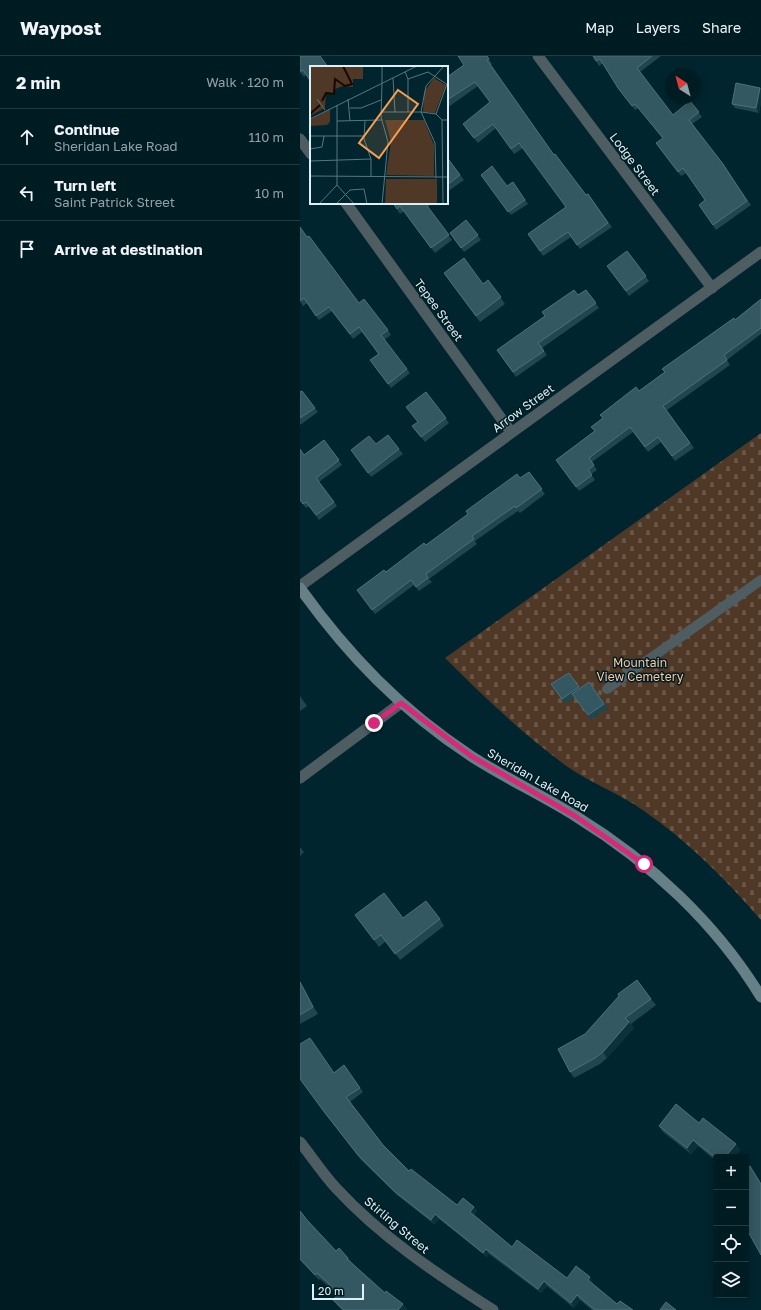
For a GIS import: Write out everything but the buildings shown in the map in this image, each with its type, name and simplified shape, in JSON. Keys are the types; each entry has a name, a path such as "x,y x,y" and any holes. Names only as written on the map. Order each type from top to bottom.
{"main road":[{"name":"Sheridan Lake Road","path":"300,587 353,656 401,703 471,756 575,816 644,864 679,896 718,938 736,959 761,997"}],"street":[{"name":"Lodge Street","path":"538,56 712,288"},
{"path":"300,139 310,153"},
{"name":"Tepee Street","path":"347,204 511,432"},
{"name":"Arrow Street","path":"300,587 511,432 761,252"},
{"path":"300,778 401,703"},
{"name":"Stirling Street","path":"300,1142 336,1188 370,1221 438,1275 493,1310"}],"lane":[{"path":"607,689 761,580"}],"green space":[{"name":"Mountain View Cemetery","path":"761,433 761,920 706,862 676,835 615,793 565,765 503,714 445,658"}],"route":[{"path":"374,723 401,703 471,756 598,830 644,864"}]}
